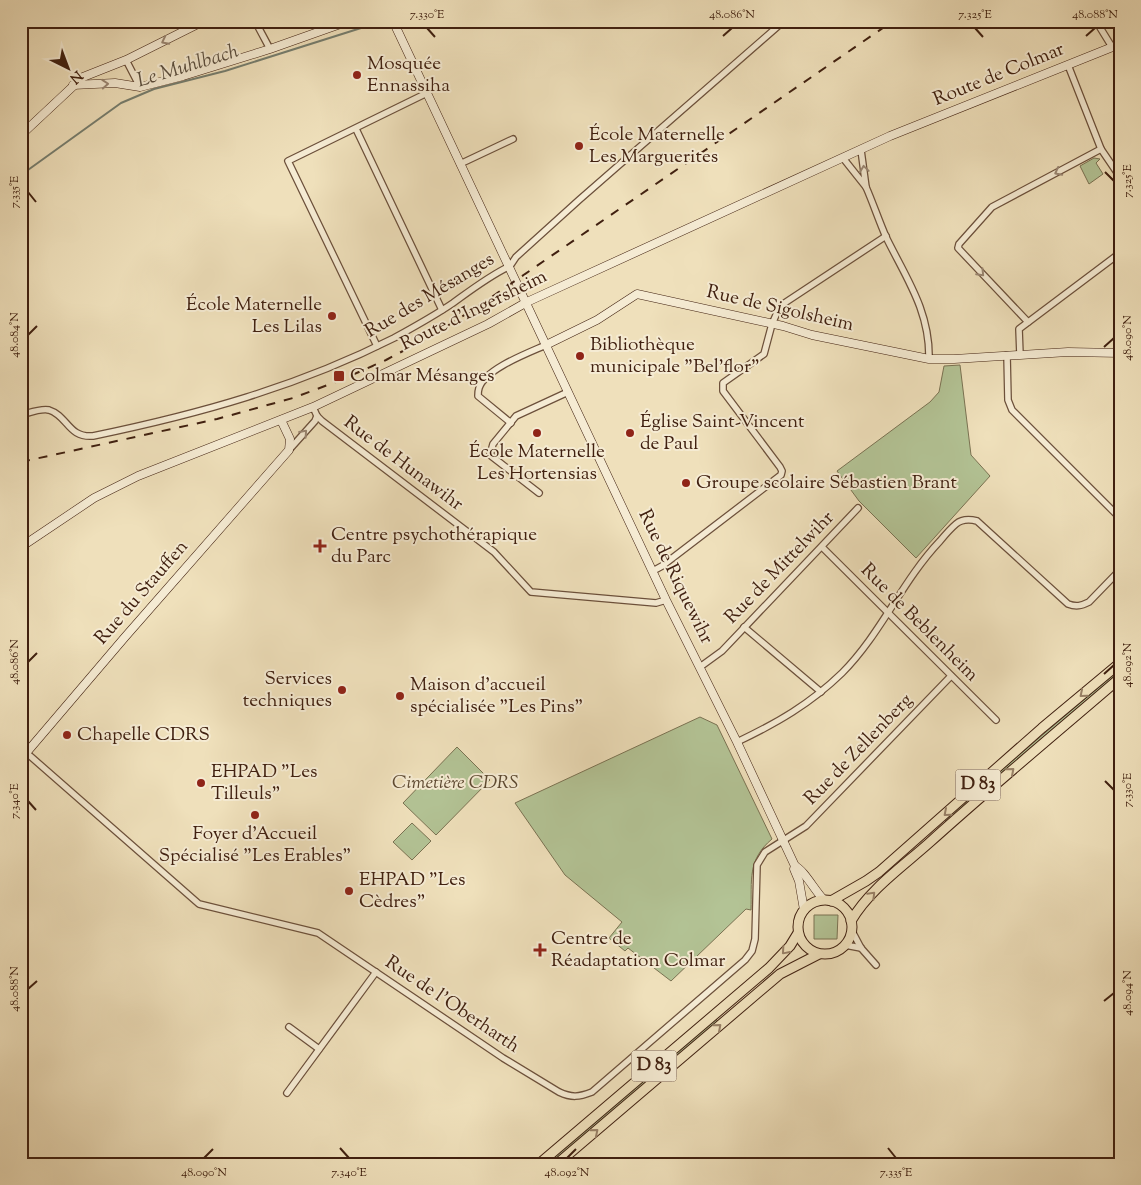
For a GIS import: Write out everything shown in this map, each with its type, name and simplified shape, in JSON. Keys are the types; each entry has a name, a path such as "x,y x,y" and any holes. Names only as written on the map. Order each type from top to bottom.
{"main road":[{"name":"D 83","path":"828,900 866,881 878,872 1042,728 1120,663"},
{"name":"D 83","path":"851,926 859,908 890,878 1120,678"},
{"path":"828,900 842,906 846,910 851,926 845,945 833,953 819,954 805,946 798,933 797,924 804,910 817,901 828,900"},
{"name":"D 83","path":"538,1164 769,968 786,950 798,933"},
{"name":"D 83","path":"557,1164 780,974 819,954"}],"street":[{"path":"21,135 83,77 126,60 204,21"},
{"path":"256,21 270,49"},
{"path":"73,85 115,83 140,87 183,76 270,49 349,21"},
{"name":"Rue de Riquewihr","path":"393,21 666,600 738,742 795,866 794,870 799,881 804,910"},
{"name":"Rue des Mésanges","path":"21,415 49,410 79,435 93,436 199,412 258,394 304,378 377,346 442,310 510,266 520,254 572,205 784,21"},
{"path":"1096,21 1112,47"},
{"name":"Route de Colmar","path":"890,136 1120,44"},
{"path":"126,60 140,87"},
{"path":"1068,65 1101,149 1119,174"},
{"path":"377,346 288,161 427,93"},
{"path":"356,129 442,310"},
{"name":"Route d'Ingersheim","path":"21,547 94,498 138,476 313,407 488,324 527,302 890,136"},
{"path":"460,164 513,139"},
{"path":"1028,322 958,248 959,244 992,207 1101,149"},
{"path":"861,150 866,187 886,236 921,306 930,340 929,359"},
{"path":"843,158 866,187"},
{"path":"653,570 662,566 781,475 780,467 723,391 723,384 764,354 772,324 780,306 886,236"},
{"path":"1020,355 1019,329 1120,253"},
{"name":"Rue de Sigolsheim","path":"546,345 597,320 637,294 772,324 812,335 929,359 1068,352 1120,353"},
{"path":"511,423 478,396 479,387 487,376 503,365 546,345"},
{"path":"1007,356 1008,400 1012,410 1120,518"},
{"path":"538,493 490,455 493,444 516,416 568,392"},
{"name":"Rue de Hunawihr","path":"313,407 317,416 494,552 531,592 656,603 666,600"},
{"name":"Rue du Stauffen","path":"23,753 317,416"},
{"path":"281,420 290,439 289,450"},
{"name":"Rue de Mittelwihr","path":"700,666 722,651 858,508"},
{"path":"738,742 790,716 843,672 888,614 911,577 932,549 956,524 964,520 977,521 1068,604 1073,606 1089,602 1120,570"},
{"name":"Rue de Beblenheim","path":"822,547 996,720"},
{"path":"744,627 821,692"},
{"name":"Rue de Zellenberg","path":"783,840 806,826 951,676"},
{"name":"Rue de l'Oberharth","path":"23,753 199,904 318,934 538,1080 569,1097 583,1096 592,1092 745,960 752,950 754,939 757,865 765,852 783,840"},
{"name":"Rue de Riquewihr","path":"795,866 800,868 817,893 828,900"},
{"path":"851,926 862,948 876,965"},
{"path":"845,945 862,948"},
{"path":"287,1093 376,972"},
{"path":"289,1028 318,1049"}],"green space":[{"path":"1094,158 1100,159 1096,163 1103,174 1089,184 1080,166"},
{"path":"960,365 971,455 990,476 916,558 859,501 837,471 930,402 939,392 944,366"},
{"path":"1120,669 1120,674 947,823 944,819"},
{"path":"700,717 717,725 772,839 758,855 755,863 751,880 751,910 746,909 671,981 628,948 625,951 609,938 622,922 565,875 515,803"},
{"name":"Cimetière CDRS","path":"457,747 490,780 436,835 403,803"},
{"name":"Cimetière CDRS","path":"412,823 431,841 412,860 393,842"},
{"path":"814,915 838,915 837,939 814,939"},
{"path":"716,1019 718,1022 552,1164 545,1164"}],"waterway":[{"name":"Le Muhlbach","path":"21,175 121,103 154,89 225,71 380,22"}],"railway":[{"path":"21,462 217,419 293,398 386,360 433,335 477,307 893,21"}],"place":[{"name":"Mosquée Ennassiha","path":"357,75"},
{"name":"École Maternelle Les Marguerites","path":"579,146"},
{"name":"École Maternelle Les Lilas","path":"332,316"},
{"name":"Bibliothèque municipale \"Bel'flor\"","path":"580,356"},
{"name":"Colmar Mésanges","path":"339,376"},
{"name":"École Maternelle Les Hortensias","path":"537,433"},
{"name":"Église Saint-Vincent de Paul","path":"630,433"},
{"name":"Groupe scolaire Sébastien Brant","path":"686,483"},
{"name":"Centre psychothérapique du Parc","path":"320,546"},
{"name":"Services techniques","path":"342,690"},
{"name":"Maison d'accueil spécialisée \"Les Pins\"","path":"400,696"},
{"name":"Chapelle CDRS","path":"67,735"},
{"name":"EHPAD \"Les Tilleuls\"","path":"201,783"},
{"name":"Foyer d'Accueil Spécialisé \"Les Erables\"","path":"255,815"},
{"name":"EHPAD \"Les Cèdres\"","path":"349,891"},
{"name":"Centre de Réadaptation Colmar","path":"540,950"}]}
